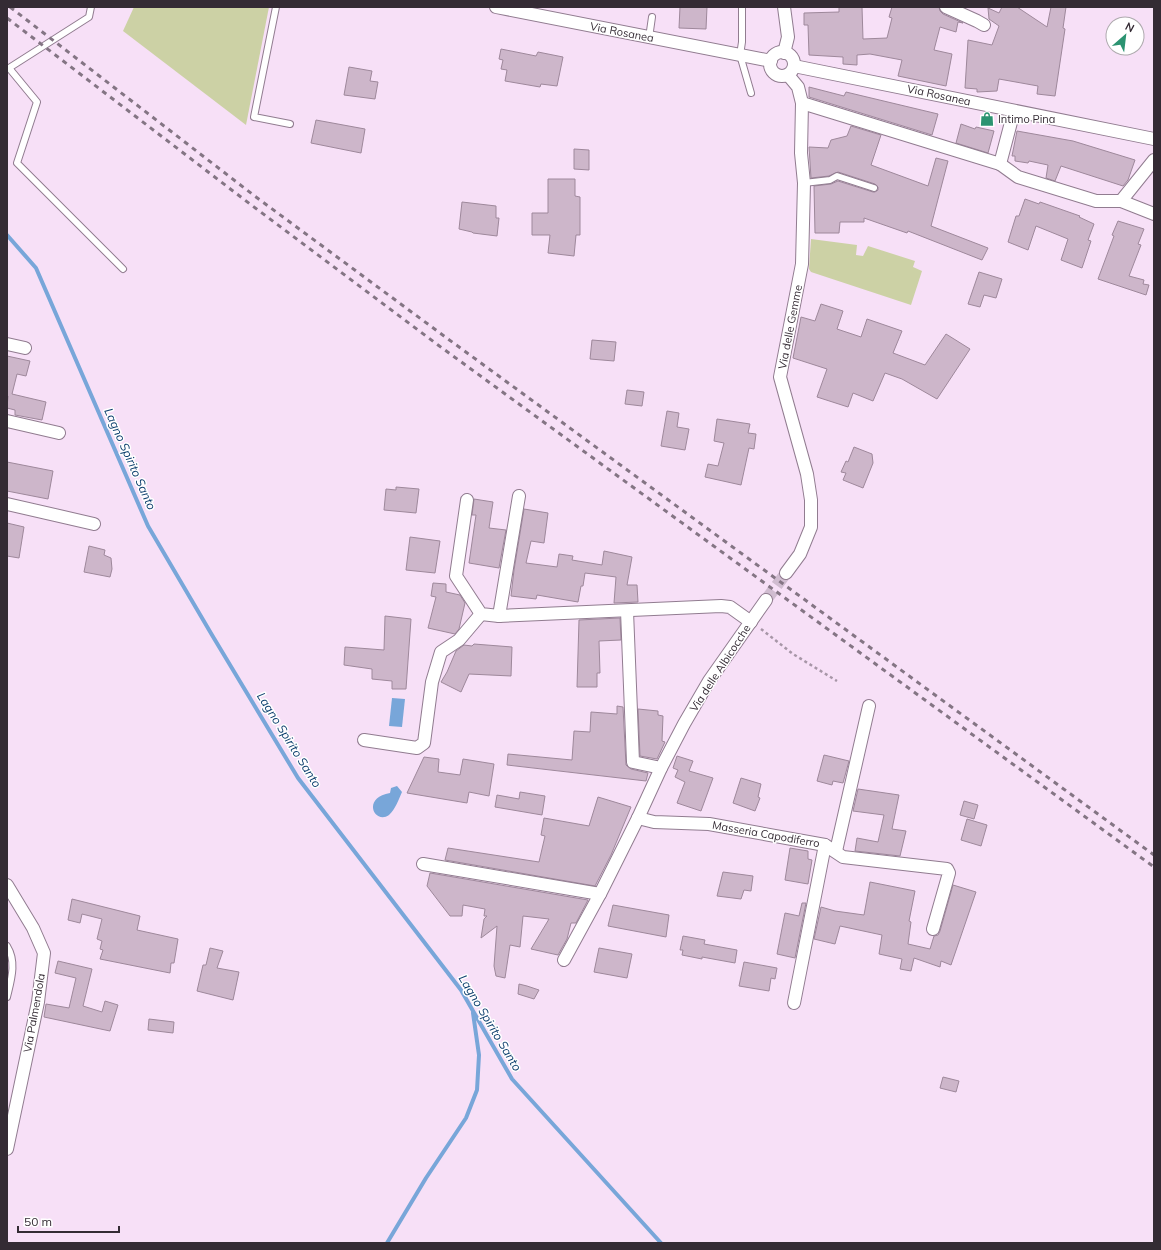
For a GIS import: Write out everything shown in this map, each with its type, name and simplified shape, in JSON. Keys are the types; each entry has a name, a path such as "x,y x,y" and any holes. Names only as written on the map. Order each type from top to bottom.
{"street":[{"name":"Via Rosanea","path":"496,7 771,61"},
{"path":"784,7 788,37 784,53"},
{"path":"946,7 984,25"},
{"path":"784,53 790,56 794,62 791,70 780,76 776,75 771,69 771,61 774,56 784,53"},
{"name":"Via Rosanea","path":"791,70 1014,111 1154,139"},
{"name":"Via delle Gemme","path":"786,573 800,554 811,527 811,500 807,474 780,377 802,264 804,183 801,153 802,103 798,87 791,70"},
{"path":"802,103 1000,164 1018,177 1096,201 1121,201 1154,214"},
{"path":"1000,164 1014,111"},
{"path":"1121,201 1154,160"},
{"path":"7,344 25,348"},
{"path":"7,421 59,433"},
{"path":"499,616 519,496"},
{"path":"364,740 417,748 424,743 432,682 441,652 459,640 481,614 456,576 467,500"},
{"path":"7,504 94,524"},
{"path":"751,622 766,600"},
{"name":"Via delle Albicocche","path":"481,614 499,616 720,606 730,607 751,622 709,681 684,724 600,894 564,960"},
{"path":"627,611 633,762 661,768"},
{"path":"836,851 869,706"},
{"name":"Masseria Capodiferro","path":"638,818 654,822 709,824 825,845 843,857 947,869 949,873 933,929"},
{"path":"794,1003 825,845"},
{"path":"423,864 600,894"},
{"name":"Via Palmendola","path":"7,885 33,928 44,953 38,1002 7,1149"}],"lane":[{"path":"91,7 89,16 9,68 37,102 17,163 123,270"},
{"path":"276,7 254,116 290,124"},
{"path":"742,7 742,42 740,55 751,93"},
{"path":"649,38 652,17"},
{"path":"804,183 830,180 837,176 874,188"},
{"path":"7,946 13,969 7,997"}],"path":[{"path":"751,622 793,654 837,681"}],"green space":[{"path":"134,7 269,7 246,125 123,31"},
{"path":"811,239 857,245 856,255 863,256 868,246 915,261 913,267 922,271 911,305 811,272 809,269"}],"water":[{"path":"392,698 405,699 402,727 389,726"},
{"path":"397,786 402,792 391,813 384,817 376,814 373,810 373,805 376,800 381,796 390,793 391,788"}],"building":[{"path":"680,7 707,7 706,29 679,28"},
{"path":"839,7 862,7 863,39 887,38 892,18 889,17 892,7 939,7 943,14 963,23 958,22 956,32 940,27 934,50 952,54 946,86 898,76 902,60 870,54 857,55 857,65 843,64 843,57 809,55 808,25 804,25 804,13 839,12"},
{"path":"1002,7 1017,7 1047,27 1051,7 1066,7 1063,28 1065,29 1055,96 1037,94 1038,86 999,79 997,91 977,92 977,89 965,88 968,40 992,45 999,26 989,19 988,8 999,13"},
{"path":"501,49 536,56 538,52 563,57 557,86 541,84 540,87 505,81 507,70 501,69 503,60 499,59"},
{"path":"349,67 372,71 370,81 378,82 375,99 344,95"},
{"path":"809,87 844,96 846,92 938,114 932,135 809,97"},
{"path":"316,120 365,129 361,153 311,143"},
{"path":"961,124 975,129 976,127 994,131 988,153 956,143"},
{"path":"851,126 881,135 871,165 928,186 936,158 948,161 931,226 988,248 982,260 908,231 907,233 864,218 864,222 840,222 839,233 815,233 814,186 831,184 838,181 873,192 878,190 878,187 875,184 838,172 829,176 811,178 809,147 828,148 831,140 847,136"},
{"path":"1017,131 1073,141 1135,160 1128,180 1123,186 1061,166 1055,181 1046,178 1048,165 1029,161 1028,163 1015,161 1015,156 1012,156"},
{"path":"574,149 589,150 589,170 574,169"},
{"path":"548,179 575,179 575,196 580,197 580,235 576,235 574,256 548,253 550,235 532,235 532,213 548,213"},
{"path":"1025,199 1039,204 1040,202 1080,216 1079,217 1094,224 1088,240 1091,241 1082,268 1061,260 1068,239 1036,226 1028,250 1008,242 1016,216 1019,216"},
{"path":"462,202 496,206 496,218 499,218 497,236 473,233 459,229"},
{"path":"1118,221 1144,229 1138,244 1141,245 1129,276 1144,280 1143,284 1149,285 1146,295 1098,279"},
{"path":"979,272 1002,279 996,298 984,295 980,307 968,304"},
{"path":"821,304 843,311 837,329 861,337 867,319 902,331 893,353 925,365 946,334 970,349 937,399 902,379 885,373 873,401 853,393 848,407 817,397 827,369 793,358 801,317 815,321"},
{"path":"592,340 616,342 614,361 590,359"},
{"path":"7,356 30,361 26,376 17,374 12,394 46,402 42,420 15,415 15,410 7,408"},
{"path":"627,390 644,392 642,406 625,404"},
{"path":"667,411 679,413 677,427 689,429 685,450 661,446"},
{"path":"717,419 750,424 748,433 756,434 754,449 749,448 741,485 705,477 708,464 718,466 724,443 714,441"},
{"path":"854,447 872,454 873,463 863,488 843,480 846,473 841,472 846,461 848,462"},
{"path":"7,462 53,471 48,499 7,491"},
{"path":"396,487 419,489 416,513 384,510 386,489 396,490"},
{"path":"474,499 493,502 489,528 506,530 499,568 469,563 476,515 472,515"},
{"path":"524,509 548,513 544,543 531,541 526,563 557,567 559,554 573,556 572,560 602,565 604,551 632,557 627,585 637,585 638,602 614,603 616,577 585,573 578,602 537,595 536,599 511,596"},
{"path":"7,523 24,527 19,558 7,556"},
{"path":"410,537 440,541 435,573 406,570"},
{"path":"89,546 105,550 104,555 111,558 112,569 110,577 84,572"},
{"path":"433,583 446,584 446,592 460,595 465,603 459,629 455,634 428,628 436,597 431,596"},
{"path":"385,616 411,619 406,689 392,689 392,681 372,679 372,669 344,665 345,647 384,650"},
{"path":"620,618 621,640 599,641 600,673 597,673 597,687 577,687 579,620"},
{"path":"474,644 512,647 511,676 469,674 461,692 441,682 456,651 464,645 472,646"},
{"path":"617,706 623,707 626,765 631,769 648,773 646,781 507,765 508,754 572,760 574,731 590,732 591,712 617,714"},
{"path":"638,709 658,711 658,715 663,716 662,741 665,742 657,759 640,756"},
{"path":"824,755 849,761 843,783 833,781 832,785 817,781"},
{"path":"677,756 693,761 689,771 713,778 701,811 677,803 685,782 675,777 678,770 673,768"},
{"path":"424,757 439,759 438,772 460,775 463,759 494,764 489,796 469,792 467,803 407,793"},
{"path":"741,778 761,784 758,797 760,798 755,811 733,803"},
{"path":"858,789 899,795 892,829 906,831 900,856 855,851 857,838 878,842 884,815 853,811"},
{"path":"520,792 545,796 542,815 495,807 497,795 519,799"},
{"path":"598,797 631,807 611,855 595,886 445,860 448,848 539,862 545,836 541,835 544,818 589,826"},
{"path":"964,801 978,805 974,819 960,815"},
{"path":"967,819 987,825 981,846 961,840"},
{"path":"790,848 808,851 808,859 812,860 808,884 785,880"},
{"path":"723,872 753,876 751,891 744,890 741,899 717,896"},
{"path":"430,873 588,900 576,923 571,923 567,939 558,955 531,949 549,919 523,916 520,947 510,945 505,978 496,976 494,966 497,926 481,938 484,919 487,916 484,916 485,909 463,905 462,916 450,916 427,886"},
{"path":"870,882 915,891 909,921 911,922 908,944 930,949 934,936 938,935 940,931 953,885 976,892 951,965 941,961 940,967 914,958 911,971 900,969 902,959 879,954 882,935 840,926 835,944 814,939 821,907 835,911 864,915"},
{"path":"72,899 140,916 137,930 178,939 174,963 171,963 170,973 100,959 103,950 100,949 102,941 97,939 102,919 82,914 80,923 68,920"},
{"path":"802,903 806,903 795,958 777,954 785,913 799,916"},
{"path":"613,905 669,915 666,937 608,926"},
{"path":"683,936 705,940 704,944 737,950 735,963 682,955 683,950 680,950"},
{"path":"210,948 223,951 217,968 239,972 233,1000 197,991 203,965 206,965"},
{"path":"599,948 632,954 627,978 594,972"},
{"path":"58,961 92,969 83,1006 102,1012 105,1001 118,1005 110,1031 44,1017 46,1004 69,1008 76,978 55,973"},
{"path":"744,962 777,968 775,979 771,978 769,991 739,986"},
{"path":"519,984 539,990 534,999 518,994"},
{"path":"149,1019 174,1022 173,1033 148,1030"},
{"path":"943,1077 959,1081 956,1092 940,1088"}],"waterway":[{"name":"Lagno Spirito Santo","path":"7,235 36,268 148,526 298,778 461,990 512,1079 661,1243"},
{"path":"387,1243 426,1178 466,1118 477,1090 479,1055 473,1013"}],"tunnel":[{"path":"766,600 786,573"}],"railway":[{"path":"10,7 256,197 1154,855"},
{"path":"7,18 250,204 438,345 1154,867"}],"place":[{"name":"Intimo Pina","path":"987,119"}]}
